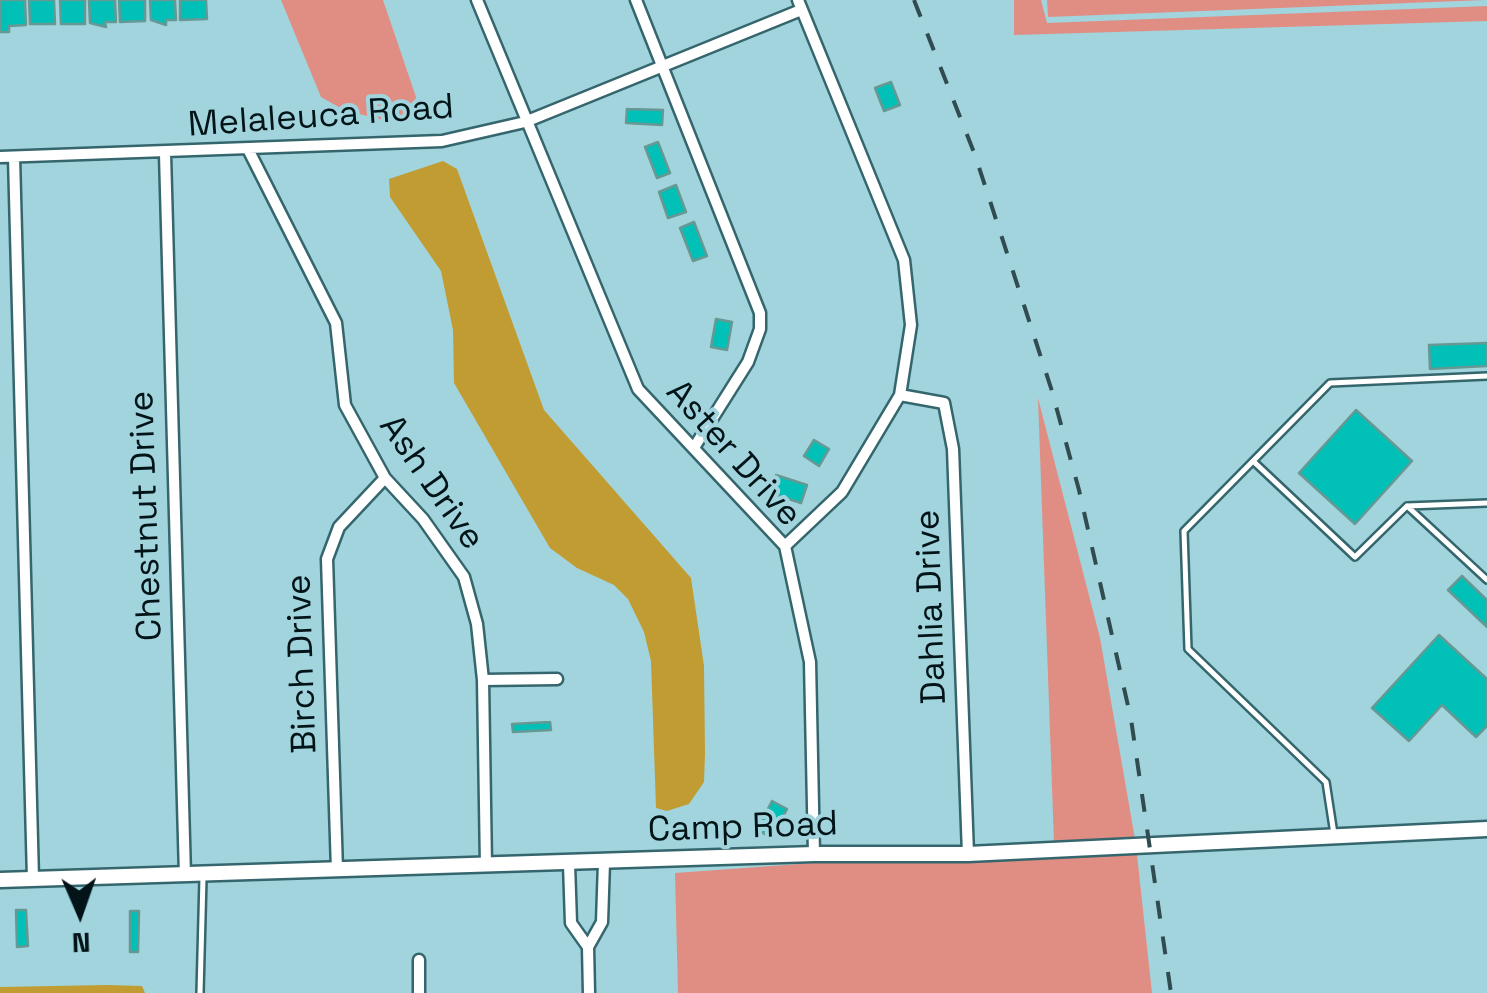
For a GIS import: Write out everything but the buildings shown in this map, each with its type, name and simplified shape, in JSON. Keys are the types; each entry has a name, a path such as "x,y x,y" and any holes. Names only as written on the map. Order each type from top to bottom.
{"street":[{"name":"Aster Drive","path":"477,0 638,389 784,546 810,662 814,854"},
{"path":"636,0 760,314 760,329 748,362 695,446"},
{"name":"Melaleuca Road","path":"0,158 249,152 442,141 525,122 800,5"},
{"path":"784,546 842,492 900,394 911,324 904,260 800,5"},
{"name":"Ash Drive","path":"249,152 336,323 345,405 385,478 424,518 464,577 477,624 483,680 486,866"},
{"name":"Chestnut Drive","path":"165,154 185,876"},
{"path":"14,157 33,879"},
{"name":"Dahlia Drive","path":"900,394 944,403 953,449 968,854"},
{"name":"Birch Drive","path":"337,870 327,560 339,526 385,478"},
{"path":"483,680 556,679"},
{"name":"Camp Road","path":"0,880 814,854 968,854 1487,829"},
{"path":"589,993 588,947 602,922 604,862"},
{"path":"569,864 572,922 588,947"},
{"path":"419,960 419,993"}],"lane":[{"path":"1334,837 1326,782 1188,649 1184,531 1330,384 1487,376"},
{"path":"1252,460 1355,557 1407,506 1487,503"},
{"path":"1407,506 1487,580"},
{"path":"200,992 203,875"}],"shaded area":[{"path":"281,0 383,0 416,97 411,116 383,120 344,110 321,97"},
{"path":"1014,0 1041,0 1047,23 1487,6 1487,21 1014,35"},
{"path":"1047,0 1485,0 1048,17"},
{"path":"443,161 457,169 544,410 691,578 704,666 705,754 704,782 689,804 667,811 656,808 651,661 644,632 628,599 614,585 577,568 550,548 454,383 453,330 441,271 390,197 389,179"},
{"path":"1038,398 1100,638 1135,839 1054,843"},
{"path":"1137,855 1152,993 678,993 675,873 827,862"},
{"path":"142,986 145,993 0,993 0,987"}],"railway":[{"path":"914,0 975,155 1051,388 1079,490 1131,719 1171,993"}]}
